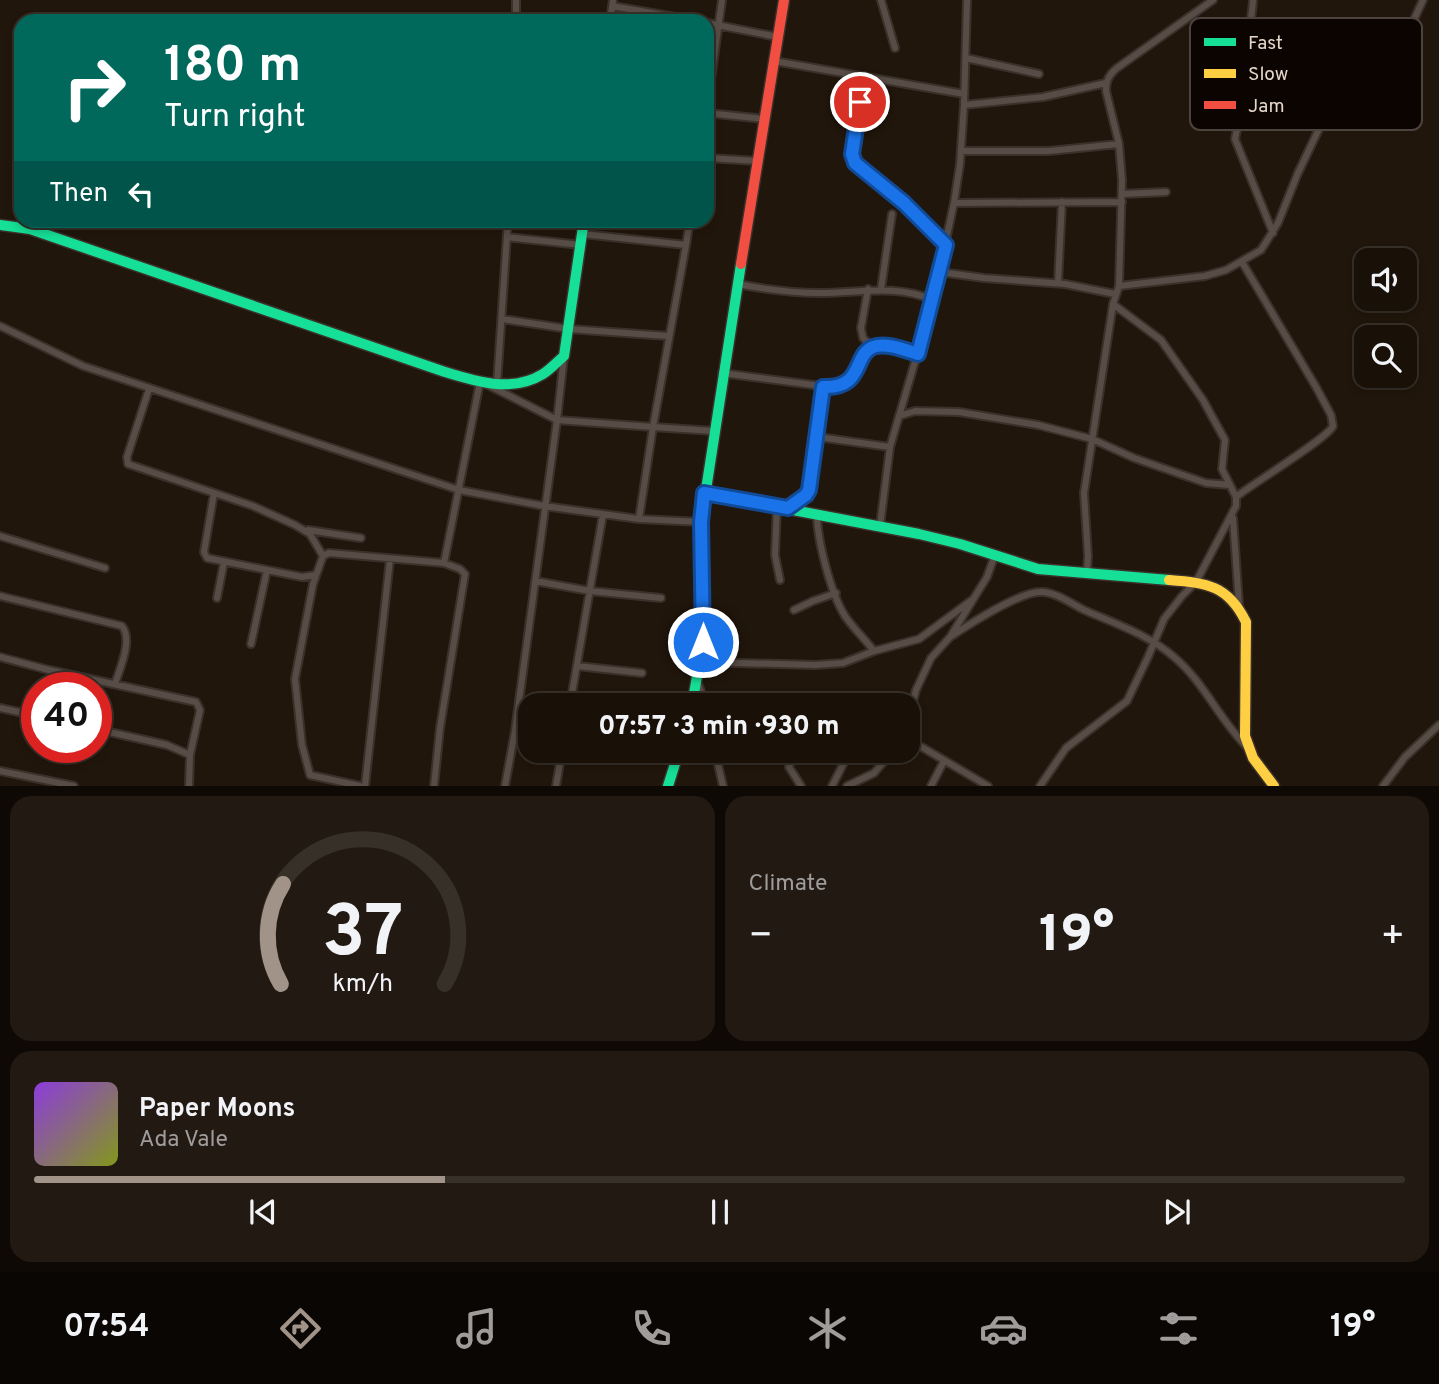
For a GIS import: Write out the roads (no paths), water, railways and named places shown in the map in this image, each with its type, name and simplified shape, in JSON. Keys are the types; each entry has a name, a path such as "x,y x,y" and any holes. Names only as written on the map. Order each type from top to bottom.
{"street":[{"path":"714,56 722,0"},
{"path":"694,693 703,642 701,522 704,493 784,0"},
{"path":"881,0 895,48"},
{"path":"880,526 890,447 933,300 954,203 964,105 967,0"},
{"path":"1087,573 1084,493 1113,304 1119,285 1122,198 1119,144 1106,83 1117,68 1213,0"},
{"path":"1252,18 1253,0"},
{"path":"1415,18 1423,0"},
{"path":"612,3 665,14"},
{"path":"714,24 778,37"},
{"path":"966,58 1039,74"},
{"path":"775,61 964,94"},
{"path":"864,76 853,159 870,177 904,203 946,245"},
{"path":"964,105 1043,97 1106,83"},
{"path":"714,112 765,119"},
{"path":"1237,130 1235,139 1273,233"},
{"path":"1119,285 1205,276 1226,270 1261,250 1273,233 1318,130"},
{"path":"961,151 1049,151 1119,144"},
{"path":"714,158 758,161"},
{"path":"954,203 1062,202 1166,192"},
{"path":"1058,283 1062,202"},
{"path":"881,289 892,214"},
{"path":"22,228 324,333 482,382 507,385 530,380 543,374 564,356"},
{"path":"497,384 508,228"},
{"path":"505,786 515,731 583,228"},
{"path":"639,519 668,336 689,228"},
{"path":"507,237 686,246"},
{"path":"1236,497 1325,437 1333,426 1331,415 1316,387 1242,262"},
{"path":"940,272 1058,283 1115,294"},
{"path":"737,284 819,293 881,289 910,292 933,300"},
{"path":"868,289 861,328 863,338 872,347"},
{"path":"1040,786 1066,748 1127,701 1157,632 1171,608 1196,582 1236,506 1236,497 1222,468 1225,440 1186,374 1171,351 1152,331 1113,304"},
{"path":"502,319 569,329 668,336"},
{"path":"0,326 72,362 459,490 544,506 639,519 701,522"},
{"path":"722,373 823,387 843,385 855,373 872,347 892,347 918,354"},
{"path":"482,382 557,420 714,431"},
{"path":"444,563 482,382"},
{"path":"788,508 808,493 823,387"},
{"path":"149,389 127,462 134,468 253,506 306,530 362,538"},
{"path":"899,416 915,411 975,413 1050,428 1091,439 1134,458 1206,483 1230,485"},
{"path":"818,437 890,447"},
{"path":"214,493 204,555 209,559 302,577 316,575"},
{"path":"704,493 960,544 1038,569 1216,586 1239,607"},
{"path":"776,506 775,555 780,580"},
{"path":"572,693 603,514"},
{"path":"817,514 818,533 836,593 846,617 874,651"},
{"path":"1233,515 1239,607 1248,631 1244,727 1249,749"},
{"path":"306,530 323,556"},
{"path":"0,536 105,568"},
{"path":"390,559 362,786 314,776 308,773 306,764 295,679 304,622 323,556 329,553 444,563 460,569 466,579 440,728 434,786"},
{"path":"916,693 931,658 950,637 992,569 995,555"},
{"path":"217,598 224,562"},
{"path":"251,644 267,570"},
{"path":"535,581 590,591 661,598"},
{"path":"950,637 999,608 1029,594 1042,592 1120,626 1180,662 1232,733 1249,749 1274,786"},
{"path":"794,610 836,593"},
{"path":"0,596 122,626 127,634 127,641 115,684"},
{"path":"701,662 823,665 851,661 874,651 919,639 972,600"},
{"path":"0,657 192,700 198,704 200,710 190,755 189,786"},
{"path":"577,666 642,673"},
{"path":"697,681 702,693"},
{"path":"0,708 21,713"},
{"path":"1383,786 1405,757 1439,725"},
{"path":"112,733 167,745 190,755"},
{"path":"920,746 988,786"},
{"path":"931,786 944,761"},
{"path":"556,786 560,763"},
{"path":"668,786 676,763"},
{"path":"718,763 723,786"},
{"path":"790,763 789,767 801,786"},
{"path":"832,786 844,763"},
{"path":"847,786 874,773 883,763"},
{"path":"0,771 74,786"}]}
